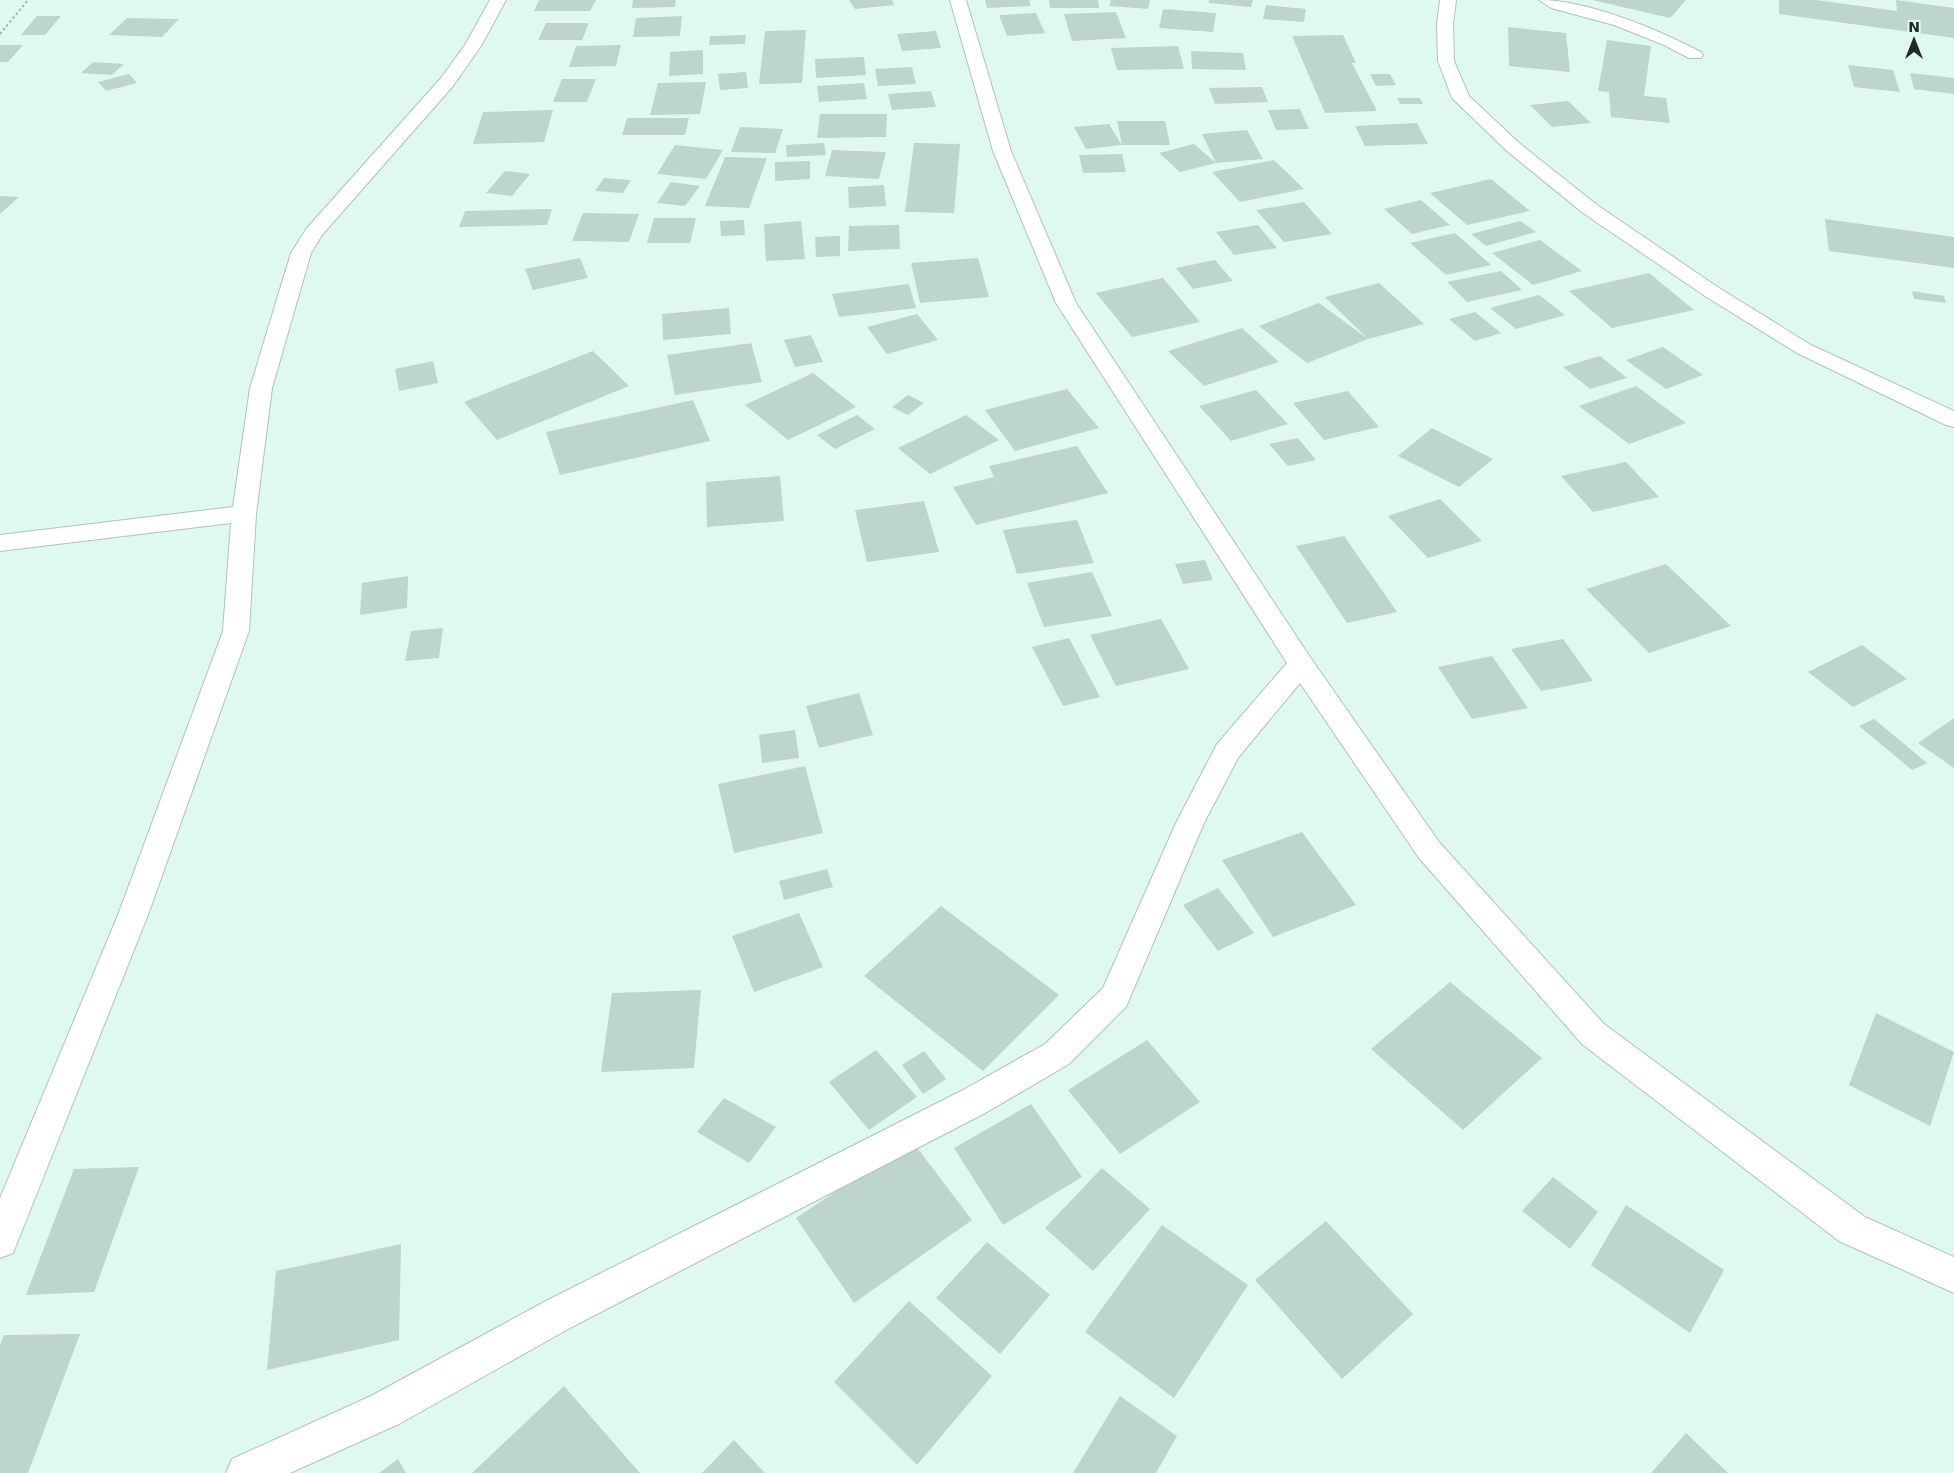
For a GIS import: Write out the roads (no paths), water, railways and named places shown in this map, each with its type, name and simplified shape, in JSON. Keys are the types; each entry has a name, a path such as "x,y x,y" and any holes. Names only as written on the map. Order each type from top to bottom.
{"street":[{"path":"0,1241 132,915 236,631 244,514 261,388 300,253 314,232 447,82 473,46 498,0"},
{"path":"958,0 1002,151 1066,304 1302,664 1429,850 1593,1034 1852,1229 1954,1275"},
{"path":"1448,0 1445,24 1446,61 1461,98 1513,147 1590,209 1712,292 1804,349 1954,420"},
{"path":"1547,0 1557,5 1620,22 1695,54"},
{"path":"0,543 244,514"},
{"path":"246,1473 385,1410 557,1315 975,1101 1057,1054 1115,997 1190,823 1227,751 1302,664"}]}
